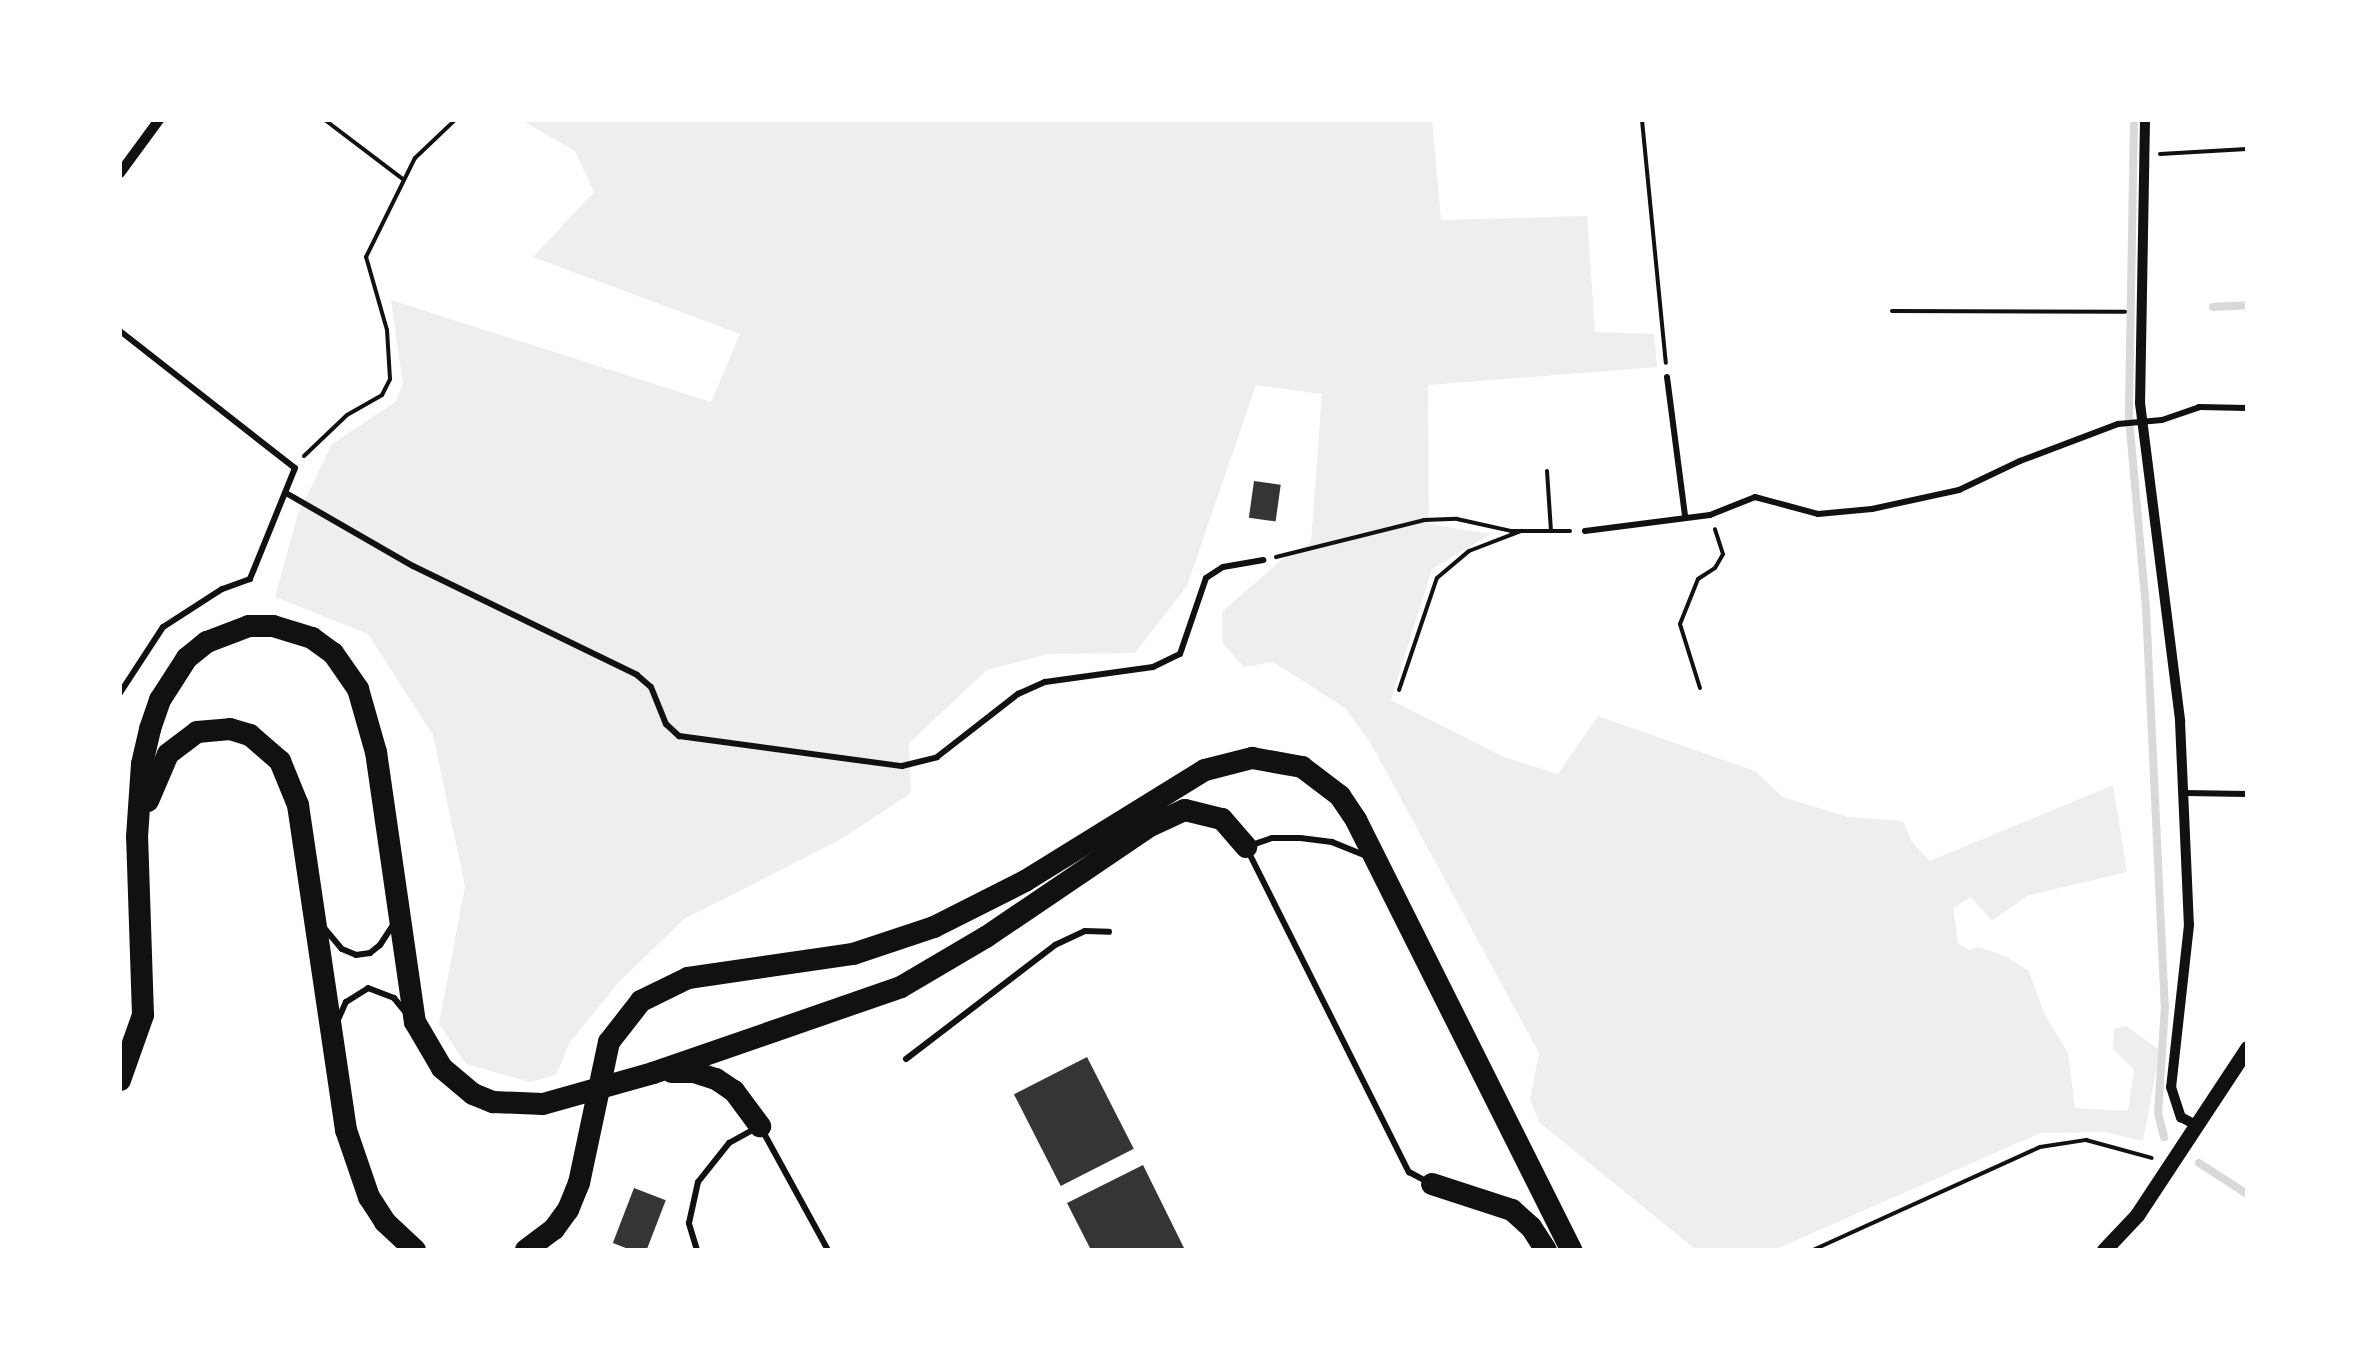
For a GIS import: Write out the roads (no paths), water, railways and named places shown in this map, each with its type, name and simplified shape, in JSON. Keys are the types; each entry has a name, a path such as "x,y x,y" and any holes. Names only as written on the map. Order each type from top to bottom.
{"highway":[{"path":"120,1080 143,1015 137,838 142,764 160,700 187,658 227,632 249,626 291,630 333,653 358,689 376,752 414,1022 442,1068 473,1094 494,1102 542,1104 653,1072 901,987 986,938 1150,826 1185,810 1222,819 1246,847"},
{"path":"137,838 158,770 181,741 213,729 250,736 266,746 290,781 298,805 316,917 346,1130 369,1196 414,1247"},
{"path":"526,1250 554,1229 568,1210 579,1183 610,1042 623,1018 641,1001 688,978 854,954 934,928 1024,882 1179,784 1230,763 1279,760 1322,780 1356,820 1572,1250"},
{"path":"653,1072 694,1072 716,1079 734,1092 760,1126"},
{"path":"1432,1184 1512,1210 1532,1227 1546,1250"}],"street":[{"path":"120,173 159,120"},
{"path":"2145,120 2140,312 2143,421 2185,793 2188,968 2171,1087 2181,1117 2197,1126"},
{"path":"2104,1250 2137,1215 2247,1048"}],"lane":[{"path":"120,331 296,468 250,579 222,589 163,626 120,694"},
{"path":"1667,378 1685,516"},
{"path":"1585,531 1710,515 1755,497 1818,514 1872,509 1958,490 2118,424 2162,420 2198,407 2247,408"},
{"path":"286,494 413,566 637,675 651,687 666,724 679,736 902,766 937,757 1018,694 1046,682 1154,668 1180,654 1206,578 1223,568 1263,560"},
{"path":"2185,793 2247,794"},
{"path":"1378,864 1332,842 1272,838 1246,847 1409,1172 1432,1184"},
{"path":"316,917 331,939 356,954 370,953 380,945 399,910"},
{"path":"906,1059 1055,945 1085,931 1109,932"},
{"path":"333,1032 346,1002 368,988 394,998 414,1022"},
{"path":"698,1250 689,1223 698,1182 730,1143 760,1126 828,1250"}],"waterway":[{"path":"2134,120 2129,418 2146,608 2165,1006 2158,1113 2164,1137"},
{"path":"2213,307 2247,305"},
{"path":"2199,1163 2247,1194"}]}
